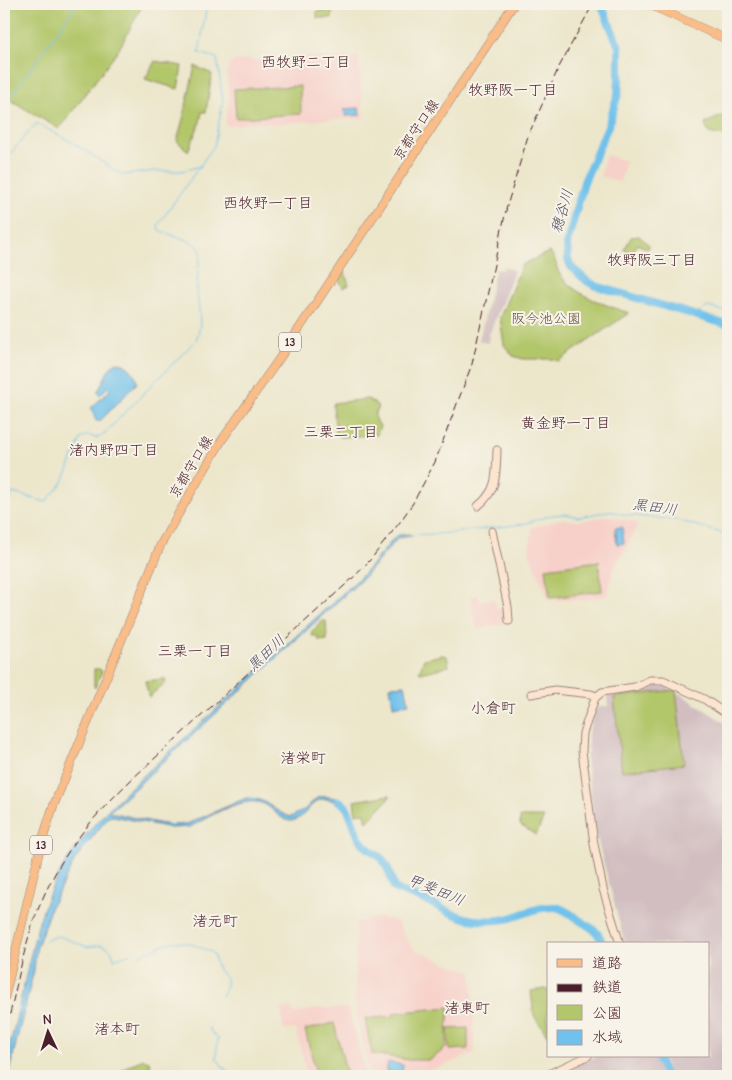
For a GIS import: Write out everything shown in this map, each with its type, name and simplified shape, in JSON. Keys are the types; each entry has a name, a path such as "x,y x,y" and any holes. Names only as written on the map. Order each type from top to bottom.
{"main road":[{"name":"京都守口線","path":"4,1000 42,844 53,807 161,544 222,440 279,359 307,314 448,107 514,4"},
{"path":"648,4 728,40"}],"street":[{"path":"478,506 488,497 494,486 497,450"},
{"path":"492,531 508,607 509,621"},
{"path":"619,942 603,889 594,844 582,751 583,733 596,696 602,692 635,687 650,680 663,680 704,699 728,715"},
{"path":"531,694 555,690 596,696"},
{"path":"544,1076 584,1058"}],"shaded area":[{"path":"301,56 359,57 363,119 334,119 273,124 256,122 228,126 225,123 230,96 226,75 229,64 235,60 301,61"},
{"path":"606,155 626,161 620,182 600,176"},
{"path":"504,266 514,271 489,335 488,343 479,341 496,268 502,270"},
{"path":"609,516 636,522 637,525 613,569 608,593 603,597 581,600 549,600 529,552 532,528 562,519 577,521"},
{"path":"478,595 480,601 494,599 497,609 503,608 506,622 477,629 470,596"},
{"path":"661,684 682,695 728,725 728,1076 554,1076 593,1058 662,1058 670,1072 664,1058 710,1058 710,942 624,942 596,834 586,757 588,752 588,734 596,708 608,706 607,697"},
{"path":"379,917 397,921 408,942 416,951 426,953 445,963 472,971 475,1052 443,1066 414,1074 373,1076 370,1072 357,1017 355,996 356,923"},
{"path":"289,1007 294,1013 322,1008 348,1008 367,1076 307,1076 296,1029 283,1030 281,1008"}],"green space":[{"path":"4,4 143,4 118,51 59,129 4,96"},
{"path":"330,8 332,10 332,18 317,18 317,11 326,11"},
{"path":"155,61 182,66 178,89 145,79"},
{"path":"195,66 212,74 206,112 202,112 188,151 177,141"},
{"path":"300,86 301,114 236,118 234,89"},
{"path":"728,113 728,137 709,133 705,125 706,123"},
{"path":"639,236 649,245 648,249 637,244 632,254 624,250 631,237"},
{"name":"阪今池公園","path":"549,252 553,256 561,276 567,283 592,299 629,313 559,361 553,359 523,359 513,356 504,345 500,317 522,265"},
{"path":"345,272 349,285 343,288 340,279 342,273"},
{"path":"368,399 377,405 378,410 375,412 375,419 380,426 377,435 340,437 336,433 334,403"},
{"path":"599,561 602,591 550,598 546,568"},
{"path":"323,621 326,621 327,640 319,641 318,636 312,636 311,632"},
{"path":"442,655 447,656 449,666 419,672 424,659"},
{"path":"94,669 102,671 95,688 94,687"},
{"path":"165,679 166,682 149,697 145,681"},
{"path":"676,690 684,764 622,771 614,697"},
{"path":"390,795 367,822 365,813 356,814 354,801"},
{"path":"520,817 544,817 536,835 520,825"},
{"path":"547,990 547,1035 534,1016 531,991"},
{"path":"449,1007 446,1048 430,1060 409,1060 372,1054 365,1019 394,1016 394,1013"},
{"path":"334,1023 347,1075 317,1076 305,1030"},
{"path":"468,1028 468,1049 449,1050 448,1029"},
{"path":"144,1059 149,1061 153,1076 113,1076 129,1065"}],"water":[{"path":"359,108 360,115 345,116 344,109"},
{"path":"117,362 130,369 135,375 137,383 100,421 96,421 91,408 110,390 108,387 100,395 97,392 110,368"},
{"path":"622,527 624,543 617,544 615,528"},
{"path":"408,534 412,536 398,538 362,579 109,812 171,825 181,825 246,798 265,802 279,812 291,817 304,810 318,797 335,798 343,801 349,807 324,799 312,805 296,820 288,821 266,805 258,802 248,802 217,812 190,827 171,828 113,816 108,817 75,860 51,906 36,950 34,970 8,1076 4,1076 31,952 43,910 54,883 82,840 129,789 353,584 395,537"},
{"path":"405,685 409,703 393,706 390,686"},
{"path":"388,1062 403,1065 402,1074 386,1072"}],"waterway":[{"path":"4,106 77,4"},
{"path":"4,508 13,493 46,502 63,482 81,438 89,435 95,438 102,436 196,340 200,327 197,288 201,251 187,240 159,230 158,225 214,146 223,102 217,58 199,53 207,4"},
{"name":"穂谷川","path":"601,4 619,47 618,94 608,126 584,182 567,243 568,259 571,267 596,286 728,325"},
{"path":"4,161 35,125 38,124 75,144 122,175 155,171 182,171 201,166"},
{"path":"704,309 708,307 728,312"},
{"name":"穂谷川","path":"696,315 700,312"},
{"name":"黒田川","path":"410,535 451,533 523,524 552,515 565,514 579,517 609,511 626,515 677,520 728,535"},
{"name":"甲斐田川","path":"339,801 349,812 361,841 384,862 394,888 455,915 476,920 502,920 543,908 559,908 595,931 601,942"},
{"path":"45,940 59,936 87,947 102,945 112,951 114,959 131,953"},
{"path":"140,955 174,942 189,944 213,953 218,970 226,978 226,986 222,996"},
{"path":"209,1028 218,1038 216,1058 226,1070 227,1076"},
{"name":"甲斐田川","path":"658,1058 666,1076"}],"railway":[{"path":"4,1038 32,926 50,883 72,846 100,812 132,779 355,576 371,559 413,503 435,462 472,364 507,206 528,136 559,67 593,4"}],"district":[{"name":"西牧野二丁目","path":"306,62"},
{"name":"牧野阪一丁目","path":"513,90"},
{"name":"西牧野一丁目","path":"268,203"},
{"name":"牧野阪三丁目","path":"652,260"},
{"name":"黄金野一丁目","path":"566,423"},
{"name":"三栗二丁目","path":"341,432"},
{"name":"渚内野四丁目","path":"114,450"},
{"name":"三栗一丁目","path":"195,651"},
{"name":"小倉町","path":"493,708"},
{"name":"渚栄町","path":"303,758"},
{"name":"渚元町","path":"215,921"},
{"name":"渚東町","path":"467,1008"},
{"name":"渚本町","path":"117,1029"}]}
